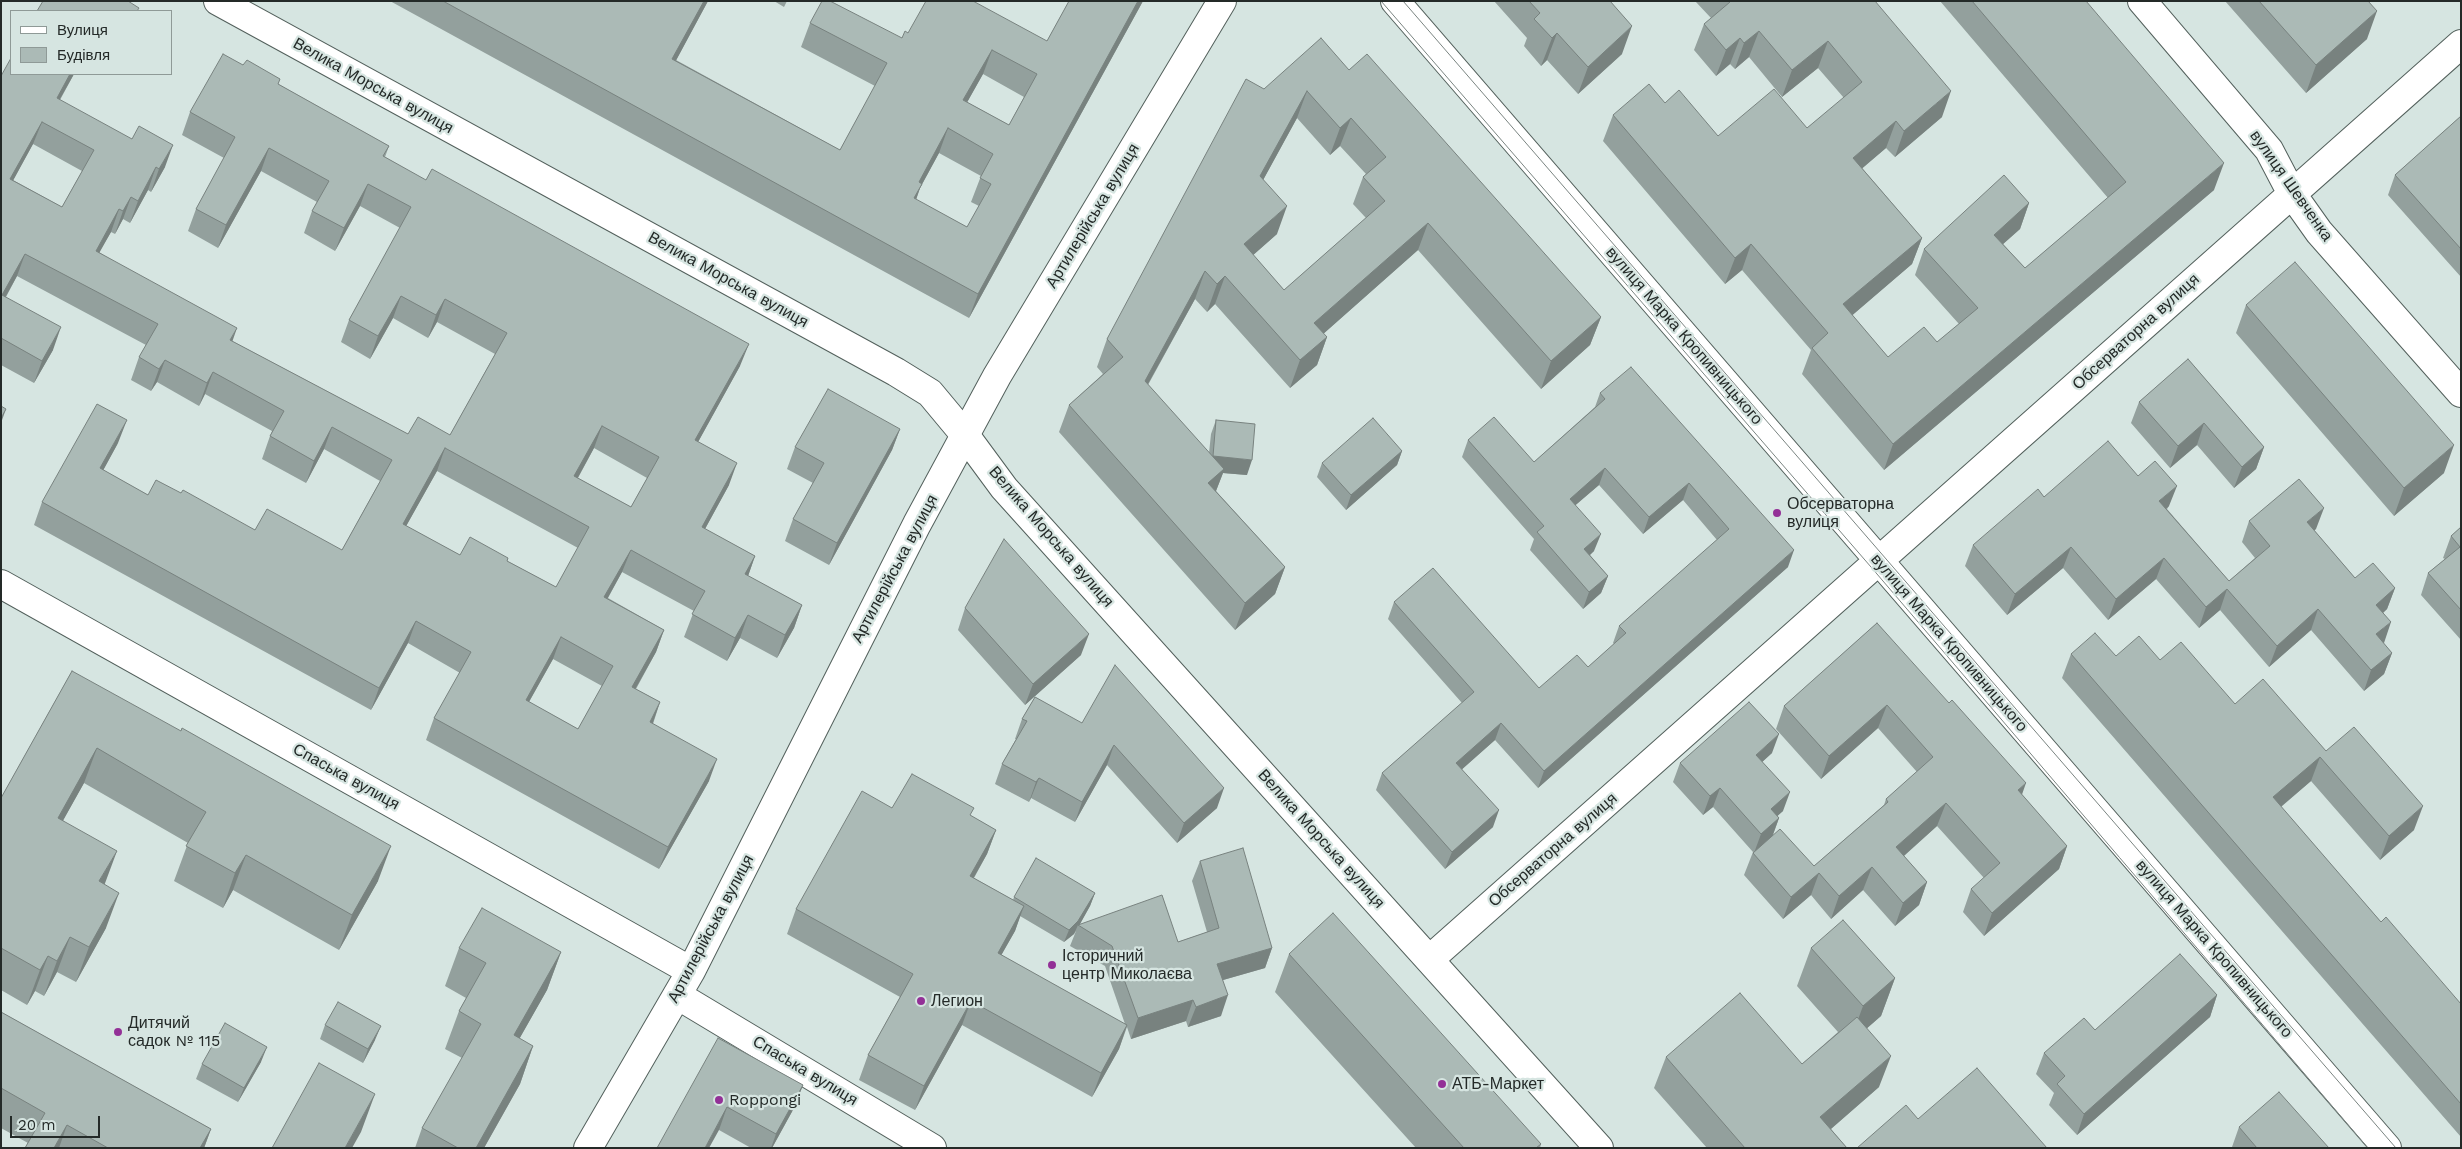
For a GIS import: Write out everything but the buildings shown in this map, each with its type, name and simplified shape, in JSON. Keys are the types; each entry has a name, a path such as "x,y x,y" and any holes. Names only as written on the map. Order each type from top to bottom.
{"main road":[{"name":"Велика Морська вулиця","path":"218,1 896,372 930,393 966,435 1004,488 1599,1148"},
{"name":"Артилерійська вулиця","path":"588,1148 691,971 912,533 996,376 1222,1"},
{"name":"вулиця Марка Кропивницького","path":"1395,1 2387,1148"},
{"name":"вулиця Шевченка","path":"2142,1 2269,150 2292,194 2319,232 2461,393"},
{"name":"Обсерваторна вулиця","path":"1430,959 2461,44"},
{"name":"Спаська вулиця","path":"1,584 691,971"},
{"name":"Спаська вулиця","path":"677,995 932,1148"}],"tram line":[{"path":"1381,1 1871,567 2368,1148"},
{"path":"1403,1 2396,1148"}],"place":[{"name":"Обсерваторна вулиця","path":"1777,513"},
{"name":"Історичний центр Миколаєва","path":"1052,965"},
{"name":"Легион","path":"921,1001"},
{"name":"Дитячий садок № 115","path":"118,1032"},
{"name":"АТБ-Маркет","path":"1442,1084"},
{"name":"Roppongi","path":"719,1100"}]}
